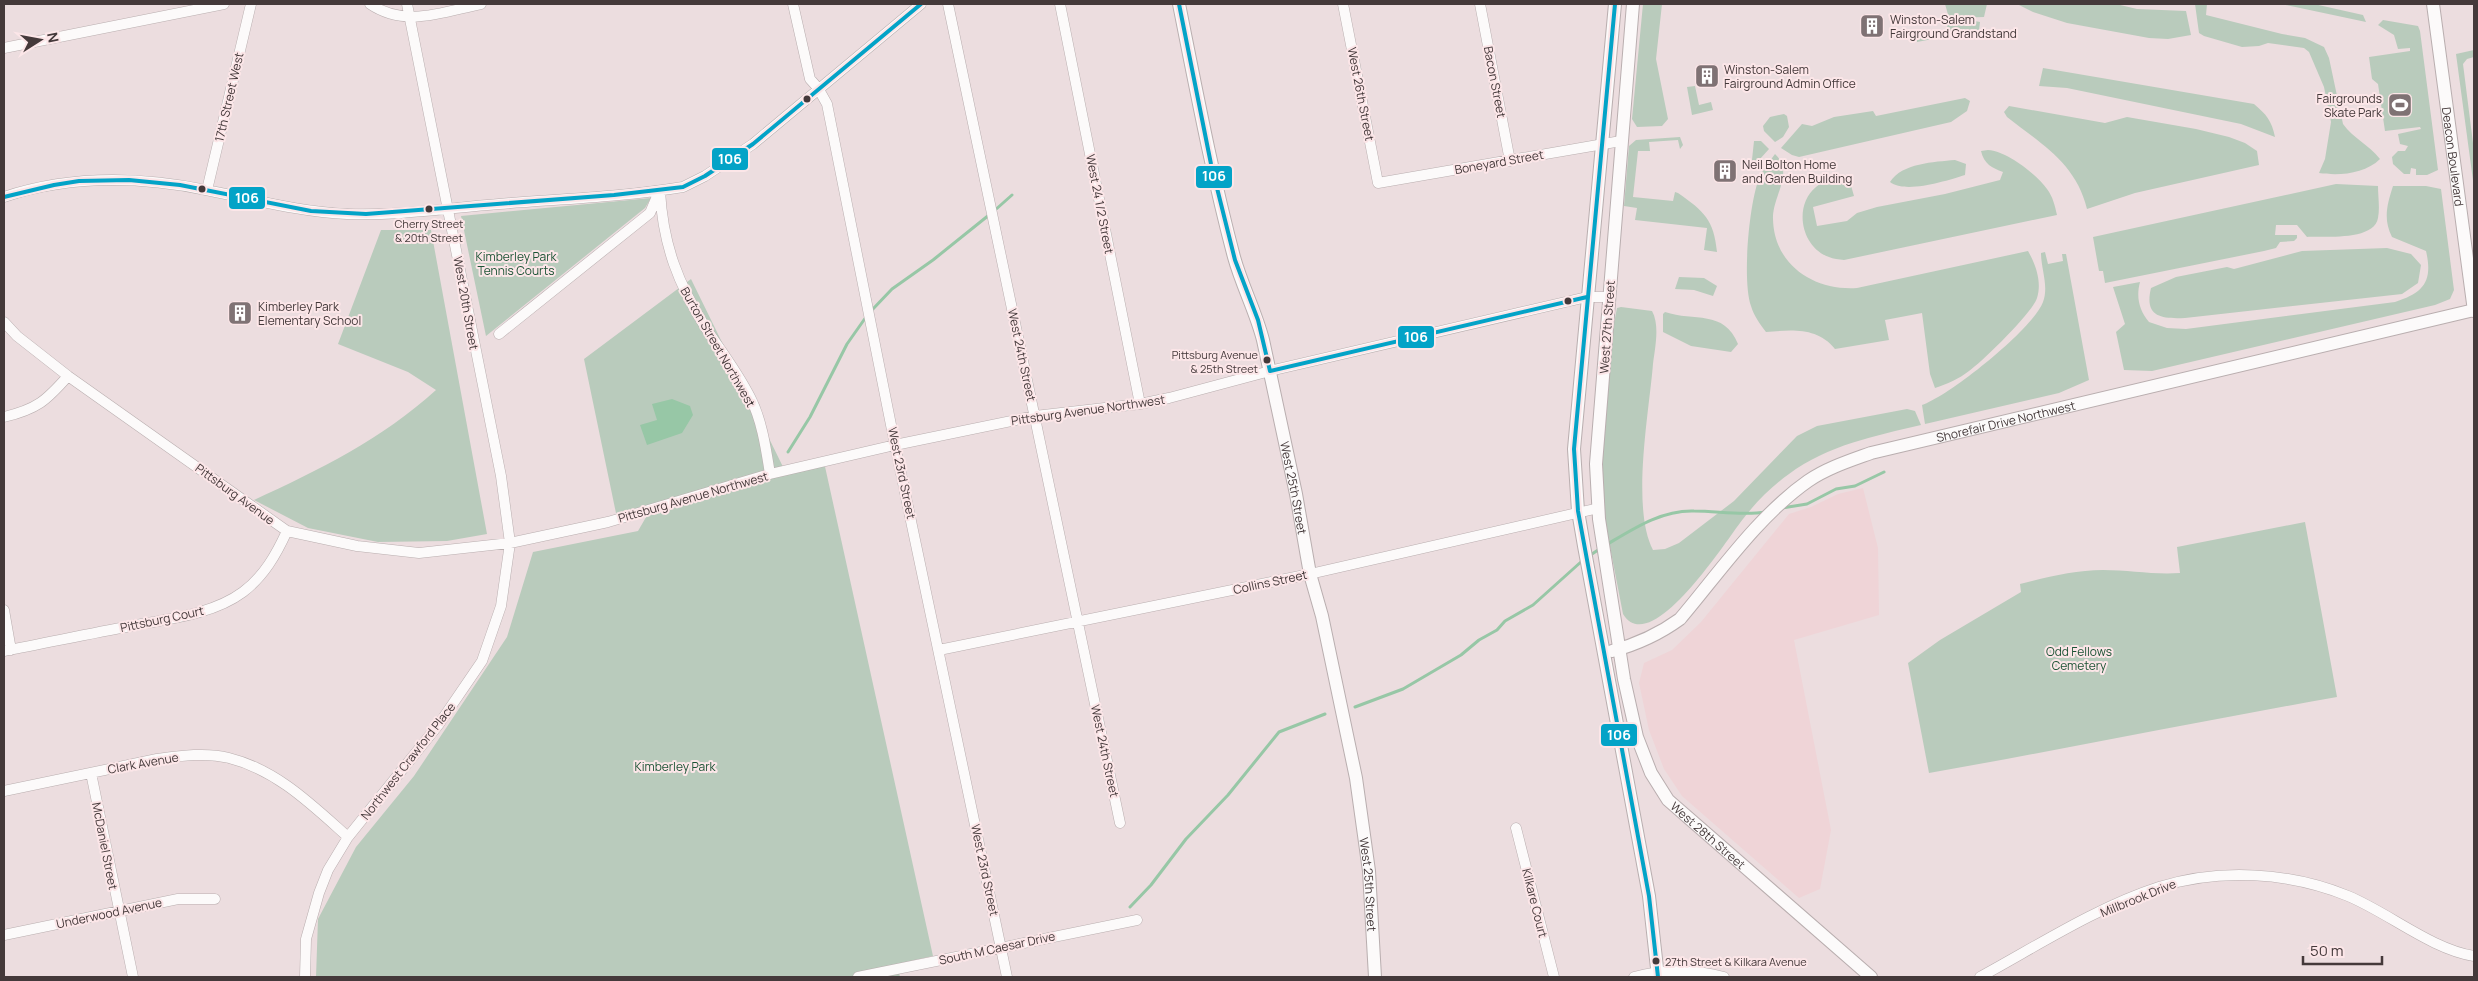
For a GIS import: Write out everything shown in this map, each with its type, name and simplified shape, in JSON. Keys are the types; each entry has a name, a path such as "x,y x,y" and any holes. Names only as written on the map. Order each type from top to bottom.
{"street":[{"path":"4,48 224,4"},
{"name":"17th Street West","path":"207,190 251,4"},
{"path":"370,4 385,13 410,18 481,4"},
{"name":"West 20th Street","path":"407,4 449,208 485,408 500,476 510,543"},
{"name":"West 23rd Street","path":"793,4 810,79 818,88 827,104 895,445 1007,977"},
{"path":"4,198 53,185 115,179 139,180 207,190 244,200 346,214 382,214 660,191 684,187 705,176 752,144 921,4"},
{"name":"West 24th Street","path":"948,4 1035,416 1076,622 1120,823"},
{"name":"West 24 1/2 Street","path":"1060,4 1140,404"},
{"name":"West 25th Street","path":"1179,4 1213,174 1235,260 1258,320 1270,371 1310,574 1322,616 1356,778 1369,872 1375,977"},
{"name":"West 26th Street","path":"1344,4 1378,183"},
{"name":"Bacon Street","path":"1480,4 1510,161"},
{"name":"West 27th Street","path":"1615,4 1604,143 1586,297 1574,449 1578,511 1649,896 1657,974"},
{"name":"West 27th Street","path":"1620,649 1599,508 1596,464 1633,4"},
{"name":"Deacon Boulevard","path":"2433,4 2474,310"},
{"name":"Boneyard Street","path":"1378,183 1621,141"},
{"path":"499,334 650,214 660,191"},
{"name":"Burton Street Northwest","path":"660,191 662,224 676,270 702,321 751,398 764,436 770,474"},
{"name":"Pittsburg Avenue Northwest","path":"510,543 608,522 770,474 895,445 1035,416 1140,404 1270,371 1586,297 1610,297"},
{"name":"Shorefair Drive Northwest","path":"1604,653 1642,642 1661,633 1680,619 1774,507 1809,480 1832,468 1871,453 2474,310"},
{"name":"Pittsburg Avenue","path":"4,322 17,336 68,376 287,531 390,552 448,552 510,543"},
{"path":"4,417 24,412 46,400 68,376"},
{"name":"Collins Street","path":"939,650 1310,574 1578,511 1599,508"},
{"name":"Pittsburg Court","path":"8,650 169,618 203,610 230,600 242,592 266,569 287,531"},
{"name":"Northwest Crawford Place","path":"305,977 306,939 310,920 328,870 348,837 438,724 482,660 501,606 510,543"},
{"path":"4,610 8,650"},
{"name":"West 28th Street","path":"1620,649 1637,737 1651,774 1668,800 1871,977"},
{"name":"Clark Avenue","path":"4,791 180,756 228,757 265,771 290,787 348,837"},
{"name":"McDaniel Street","path":"91,773 133,977"},
{"name":"Kilkare Court","path":"1516,828 1554,977"},
{"name":"Millbrook Drive","path":"1980,977 2112,906 2158,888 2183,881 2235,876 2276,877 2303,881 2349,896 2437,942 2474,956"},
{"name":"Underwood Avenue","path":"4,935 178,899 215,899"},
{"name":"South M Caesar Drive","path":"858,977 1137,920"},
{"path":"1634,977 1699,971 1724,977"}],"shaded area":[{"path":"672,399 690,406 693,415 682,433 647,445 640,425 657,420 652,404"},
{"path":"1863,488 1878,548 1879,615 1794,640 1831,830 1820,889 1799,898 1682,796 1664,769 1649,730 1639,683 1644,663 1672,650 1701,622 1789,514 1811,507 1838,494"}],"green space":[{"path":"1643,4 1662,4 1656,59 1668,119 1662,126 1637,127 1632,119"},
{"path":"1945,4 1987,4 1984,17 1949,18"},
{"path":"2017,4 2116,4 2137,9 2186,11 2191,35 2168,39 2149,38 2067,23 2033,12"},
{"path":"2195,4 2207,4 2206,15 2305,38 2324,47 2329,58 2343,124 2380,159 2367,168 2351,173 2319,173 2325,159 2331,122 2324,87 2309,52 2304,48 2268,43 2259,46 2242,47 2204,36 2199,33"},
{"path":"2281,4 2314,4 2363,15 2366,22"},
{"path":"2383,20 2418,26 2420,31 2438,170 2427,175 2416,175 2416,169 2411,168 2410,174 2404,174 2393,164 2392,157 2398,151 2405,151 2408,146 2400,144 2398,134 2421,129 2420,127 2385,131 2378,84 2372,79 2369,57 2410,51 2410,48 2398,49 2394,35 2378,25"},
{"path":"1980,22 1979,30 1917,42 1917,39 1948,31 1947,25"},
{"path":"2474,50 2474,57 2467,59 2463,64 2474,151 2474,188 2456,54"},
{"path":"2043,68 2254,104 2268,118 2275,137 2241,124 2067,88 2039,86"},
{"path":"1695,86 1699,105 1711,102 1713,110 1692,115 1687,87"},
{"path":"1965,98 1970,101 1967,111 1951,122 1799,157 1781,148 1802,124 1812,126 1834,117 1873,111 1876,116"},
{"path":"2009,106 2105,123 2127,117 2196,129 2245,143 2257,151 2259,165 2135,193 2087,209 2075,179 2066,167 2056,156 2007,117 2004,112"},
{"path":"1784,114 1787,116 1789,127 1783,137 1775,142 1764,131 1763,126 1770,117"},
{"path":"1680,137 1683,145 1680,149 1678,140 1649,142 1650,151 1638,151 1633,197 1673,201 1675,192 1678,193 1695,205 1706,217 1716,241 1717,252 1704,250 1707,228 1635,220 1637,208 1624,206 1629,146 1636,140"},
{"path":"1754,141 1761,141 1769,149 1751,169"},
{"path":"1988,150 2004,154 2036,177 2051,195 2057,215 1844,260 1831,258 1819,252 1812,245 1803,225 1804,205 1809,195 1823,182 1848,175 1854,196 1813,207 1817,226 1847,221 1857,213 1877,207 1945,194 2000,180 2003,172 1989,165 1982,155 1981,151"},
{"path":"1775,154 1781,161 1783,177 1774,211 1775,235 1781,250 1789,262 1799,272 1812,280 1841,288 1857,288 2028,251 2036,268 2039,286 2034,305 2007,336 1976,366 1957,379 1935,388 1930,374 1922,313 1885,320 1889,340 1835,349 1828,342 1812,333 1795,331 1766,332 1755,317 1751,306 1748,294 1747,260 1750,222 1756,188 1760,176"},
{"path":"1955,160 1966,164 1965,175 1915,187 1905,187 1890,182 1895,176 1910,167"},
{"path":"2336,184 2378,186 2379,214 2375,225 2368,231 2348,236 2307,237 2297,225 2276,225 2275,235 2297,235 2297,238 2294,241 2280,242 2276,248 2264,251 2105,283 2103,271 2099,271 2093,237"},
{"path":"2393,186 2426,186 2441,189 2454,290 2450,299 2435,305 2152,371 2124,370 2116,332 2125,324 2113,287 2140,282 2139,303 2149,322 2167,328 2186,329 2395,302 2419,290 2427,278 2428,261 2426,251 2392,237 2389,230 2387,212"},
{"name":"Kimberley Park Tennis Courts","path":"651,198 645,208 486,336 461,216"},
{"path":"381,230 431,230 487,534 447,541 378,542 308,528 254,500 349,452 394,424 436,390 408,372 338,344"},
{"path":"2387,248 2411,254 2421,265 2418,283 2402,294 2185,318 2162,317 2152,310 2150,305 2151,288 2176,277 2227,267 2234,269 2302,251"},
{"path":"2045,252 2048,264 2063,261 2062,254 2066,254 2089,380 2059,393 1925,424 1922,405 1935,399 1970,376 2007,344 2036,314 2045,296 2041,253"},
{"path":"1679,277 1704,278 1717,286 1713,296 1694,290 1675,289"},
{"name":"Kimberley Park","path":"691,279 785,471 824,462 933,956 897,964 900,977 316,977 318,919 356,847 414,776 507,637 533,552 638,531 649,512 617,518 584,359"},
{"path":"1617,308 1652,311 1656,323 1656,344 1645,433 1642,486 1643,510 1653,550 1665,549 1679,543 1734,501 1797,436 1817,426 1907,409 1915,411 1921,425 1852,443 1820,456 1789,474 1753,506 1705,570 1669,609 1651,621 1636,624 1623,614 1604,516 1602,468 1613,328"},
{"path":"1665,312 1716,321 1732,333 1738,344 1731,352 1691,346 1663,332 1663,314"},
{"name":"Odd Fellows Cemetery","path":"2305,522 2337,697 1929,773 1908,663 1940,640 2021,592 2020,584 2062,574 2093,570 2180,573 2177,547"}],"waterway":[{"path":"994,211 1012,195"},
{"path":"872,310 892,289 933,260 989,215"},
{"path":"788,452 810,417 847,344 866,317"},
{"path":"1782,508 1807,504 1836,489 1855,486 1884,472"},
{"path":"1606,545 1648,522 1670,514 1694,511 1766,512"},
{"path":"1589,556 1601,548"},
{"path":"1355,707 1403,689 1461,655 1479,640 1497,630 1505,621 1533,605 1582,561"},
{"path":"1130,907 1151,885 1186,839 1228,795 1279,732 1325,714"}],"transit line":[{"name":"106","path":"4,197 79,181 129,180 180,185 311,211 366,214 614,195 683,187 705,176 753,144 921,4"},
{"name":"106","path":"1179,4 1211,164 1235,260 1258,320 1270,371 1587,297"},
{"name":"106","path":"1615,4 1574,449 1578,511 1649,896 1658,977"}],"place":[{"name":"Winston-Salem Fairground Grandstand","path":"1872,26"},
{"name":"Winston-Salem Fairground Admin Office","path":"1707,76"},
{"name":"Fairgrounds Skate Park","path":"2400,105"},
{"name":"Neil Bolton Home and Garden Building","path":"1725,171"},
{"name":"Cherry Street & 20th Street","path":"429,209"},
{"name":"Kimberley Park Elementary School","path":"240,313"},
{"name":"Pittsburg Avenue & 25th Street","path":"1267,360"},
{"name":"27th Street & Kilkara Avenue","path":"1656,961"}]}
